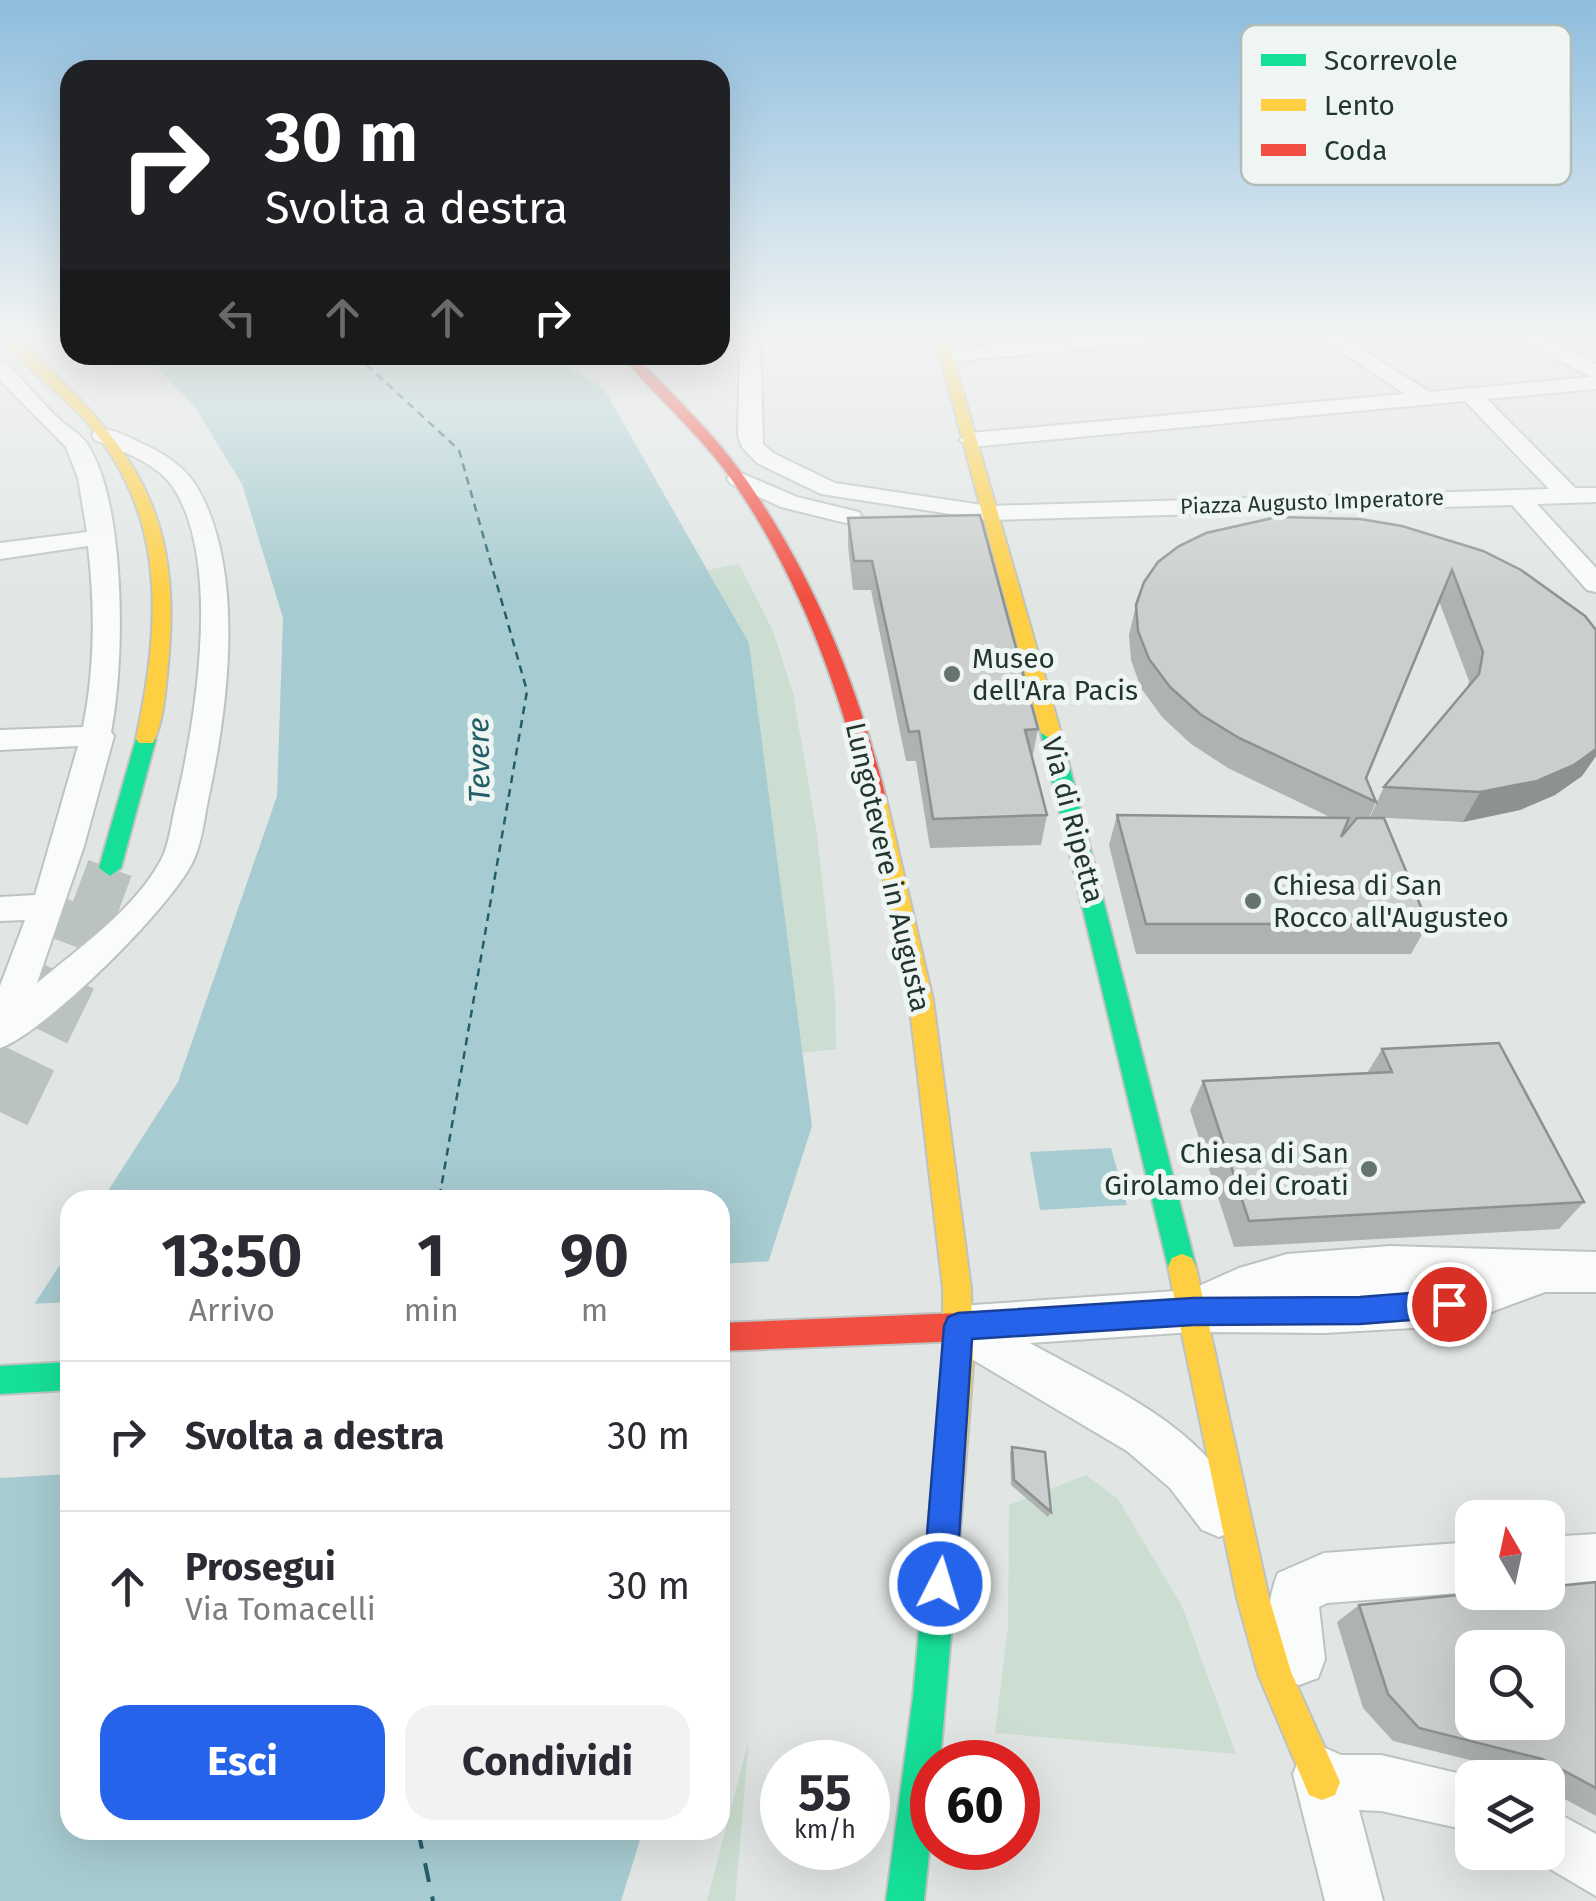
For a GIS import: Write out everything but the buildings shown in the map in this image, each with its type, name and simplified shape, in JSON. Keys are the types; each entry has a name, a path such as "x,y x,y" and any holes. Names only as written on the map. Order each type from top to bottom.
{"main road":[{"path":"90,422 135,480 157,562 160,617 157,676 142,762 110,868"},
{"name":"Lungotevere in Augusta","path":"687,422 739,480 786,560 830,653 872,773 921,1000 958,1326 932,1678 906,1901"},
{"name":"Via di Ripetta","path":"965,422 1074,815 1275,1674 1322,1782"},
{"path":"730,1336 958,1326"},
{"path":"0,1380 60,1377"}],"street":[{"path":"0,1032 76,830 98,736 109,636 101,537 86,470 70,437 50,422"},
{"path":"749,422 753,447 804,480 841,492 989,513"},
{"path":"970,440 1174,422"},
{"path":"1496,422 1568,495"},
{"path":"0,1032 80,965 168,876 180,850 200,763 214,627 198,518 186,489 172,472 142,451 103,435"},
{"path":"739,480 790,502 875,521 946,524 989,513"},
{"name":"Piazza Augusto Imperatore","path":"989,513 1596,494"},
{"path":"1517,496 1596,584"},
{"path":"0,552 101,537"},
{"path":"0,740 98,736"},
{"path":"0,909 48,907"},
{"path":"958,1326 1193,1311 1324,1312 1431,1306 1484,1296 1539,1275 1596,1272"},
{"path":"958,1326 1086,1397 1170,1455 1218,1511 1244,1552"},
{"path":"1565,1561 1596,1559"},
{"path":"1354,1901 1322,1782 1300,1667 1293,1607 1296,1591 1324,1578 1455,1569"},
{"path":"1322,1782 1382,1783 1455,1799"},
{"path":"1565,1847 1596,1867"}],"green space":[{"path":"739,564 773,631 793,693 817,834 835,995 836,1049 802,1053 749,644 708,570"},
{"path":"1086,1475 1118,1499 1182,1606 1236,1754 995,1733 1008,1626 1009,1505"},
{"path":"749,1739 735,1901 707,1901 723,1840 730,1840 730,1812"}],"water":[{"name":"Tevere","path":"204,422 623,422 749,643 812,1126 769,1260 730,1438 730,1190 108,1190 178,1082 277,796 283,618 242,484"},
{"path":"1111,1148 1127,1205 1040,1210 1030,1152"},
{"path":"60,1264 60,1840 640,1840 621,1901 0,1901 0,1377 19,1328"}],"pier":[{"path":"774,1261 735,1438 730,1438 730,1263"},
{"path":"60,1302 60,1475 0,1478 0,1363 14,1326 28,1304"}],"ferry route":[{"path":"428,422 459,450 527,691 441,1190"},
{"path":"420,1840 433,1901"}],"tunnel":[{"path":"94,911 110,868"},
{"path":"0,1112 78,952 94,909"}],"traffic: fast":[{"path":"1051,733 1182,1267"},
{"path":"110,868 146,739"},
{"path":"0,1380 60,1377"},
{"path":"905,1901 930,1697 945,1520"}],"traffic: slow":[{"path":"94,422 125,463 141,494 153,527 159,562 162,634 146,739"},
{"path":"965,422 1051,733"},
{"path":"876,798 921,1000 957,1289 958,1365 945,1520"},
{"path":"1182,1267 1253,1598 1275,1674 1322,1782"}],"traffic: jam":[{"path":"690,422 728,466 763,518 804,594 839,675 876,798"},
{"path":"730,1337 959,1327"}],"place":[{"name":"Museo dell'Ara Pacis","path":"952,674"},
{"name":"Chiesa di San Rocco all'Augusteo","path":"1253,901"},
{"name":"Chiesa di San Girolamo dei Croati","path":"1369,1169"}],"route":[{"path":"940,1584 956,1405 958,1326 1193,1311 1324,1312 1449,1304"}]}
